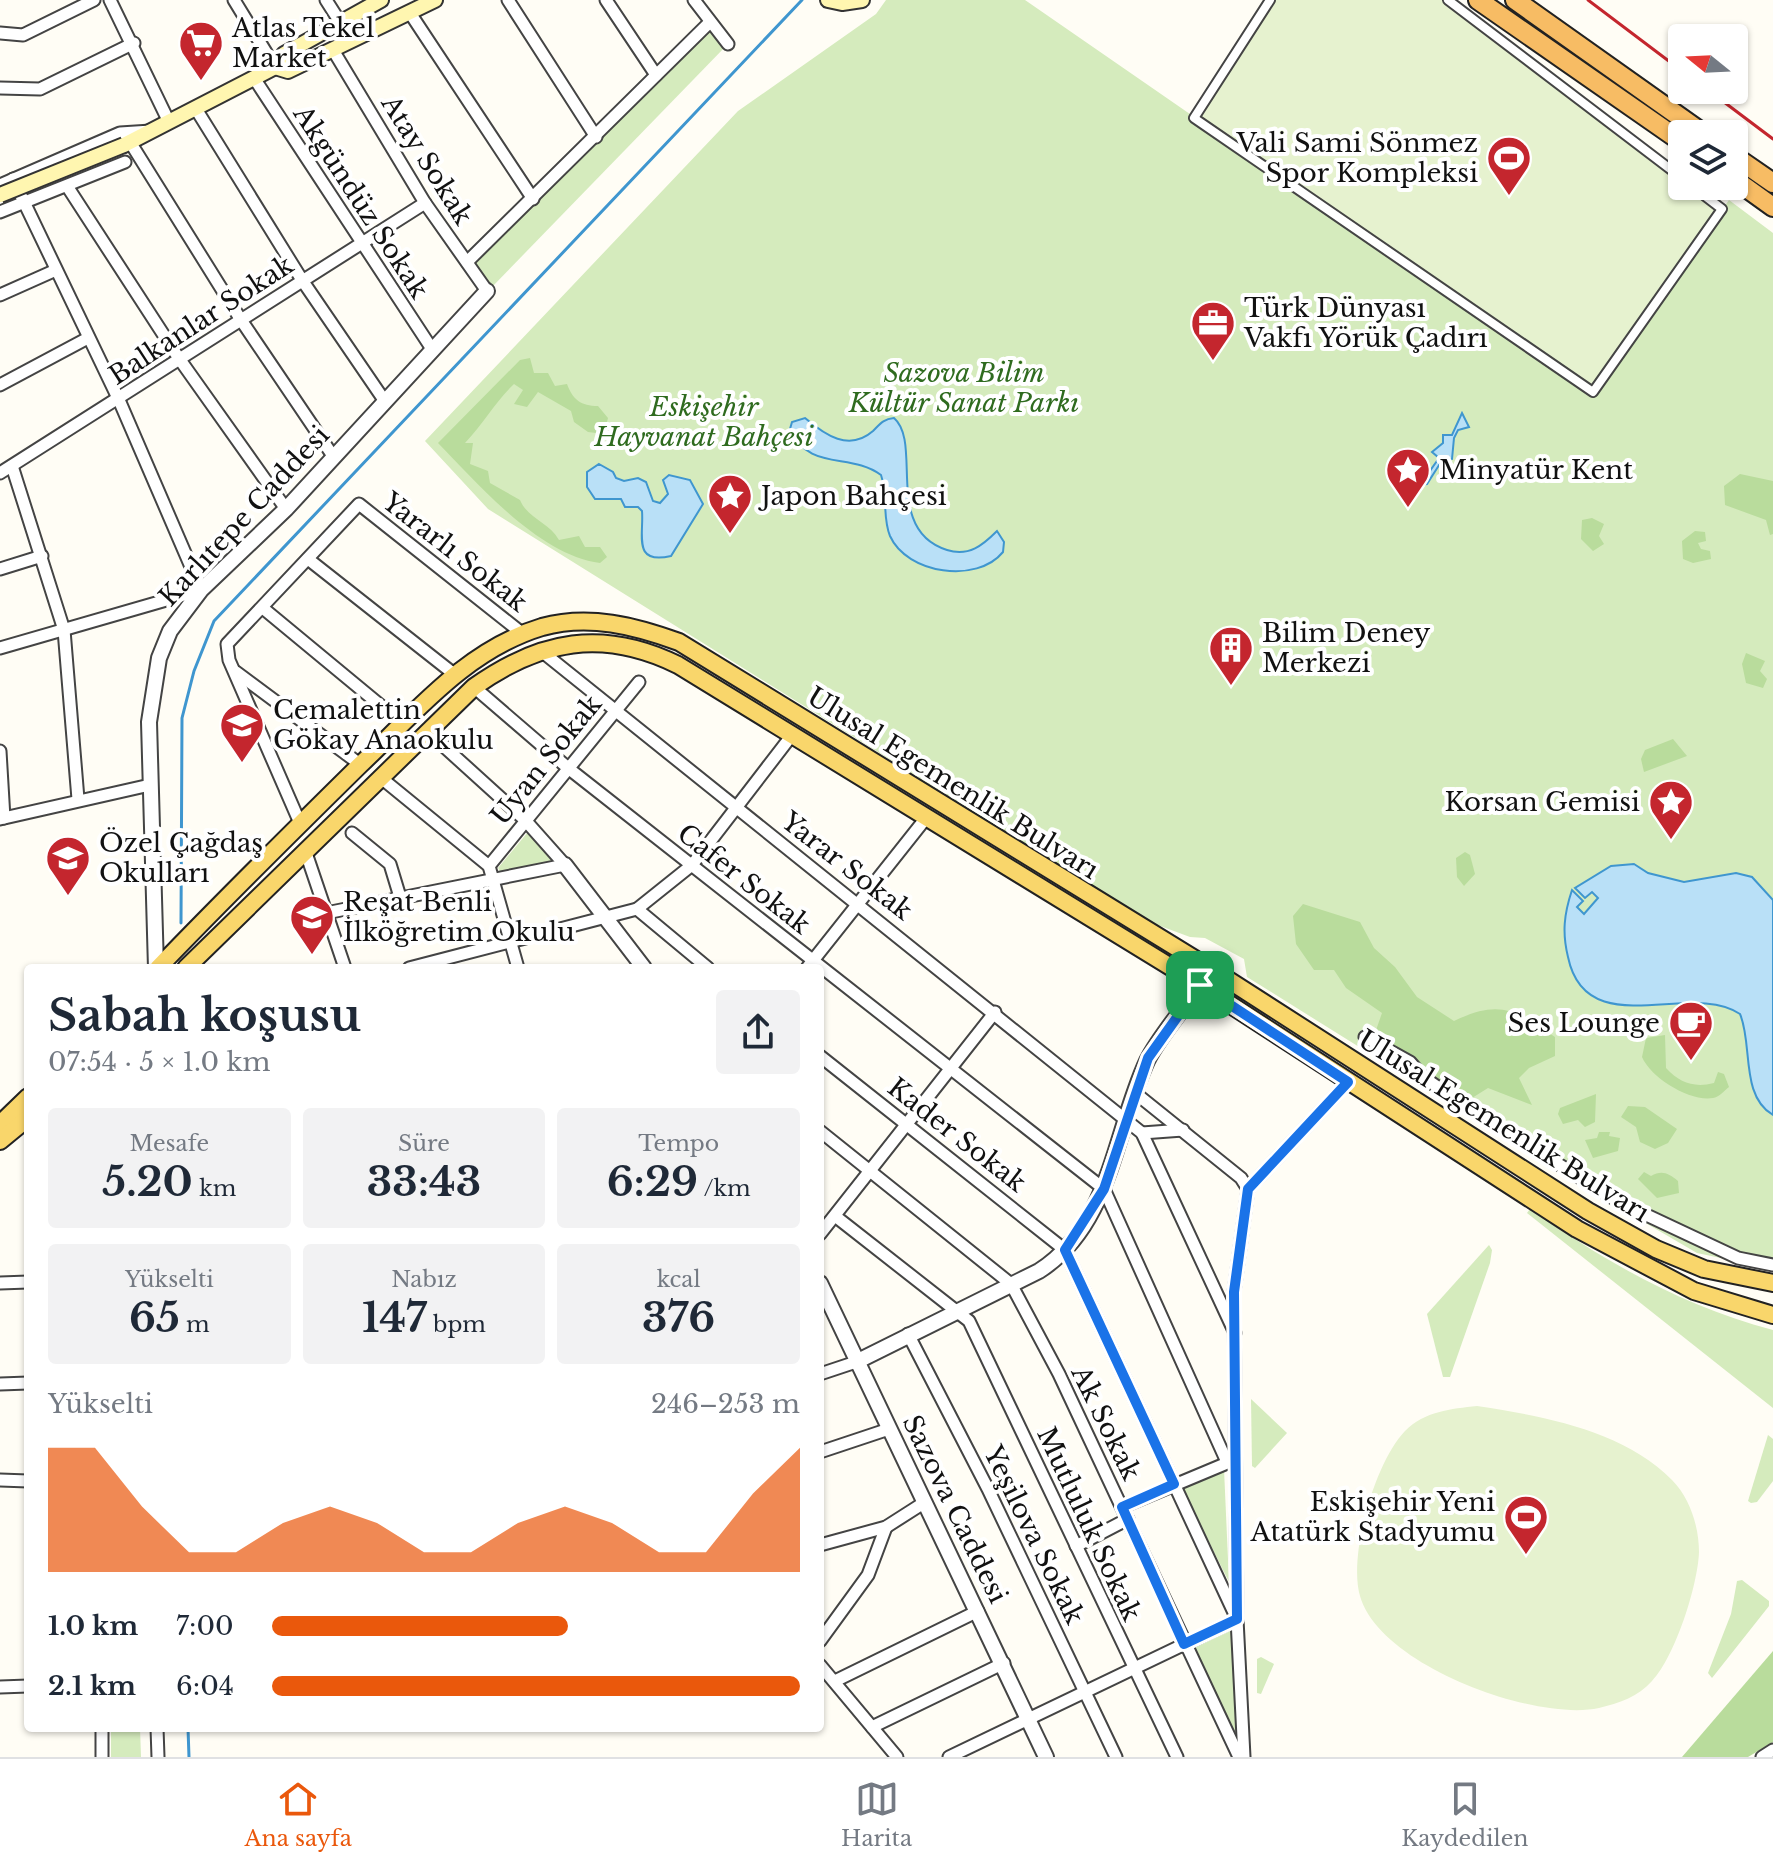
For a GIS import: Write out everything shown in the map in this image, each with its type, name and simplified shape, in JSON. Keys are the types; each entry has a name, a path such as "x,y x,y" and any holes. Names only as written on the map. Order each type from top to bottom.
{"highway":[{"path":"1478,0 1668,132"},
{"path":"1515,0 1684,120"},
{"path":"1748,166 1773,183"},
{"path":"1748,189 1773,207"}],"main road":[{"path":"0,195 127,143 196,109 275,67 284,54 381,0"},
{"path":"275,67 288,71 435,0"},
{"path":"828,0 842,3 862,0"},
{"name":"Ulusal Egemenlik Bulvarı","path":"161,964 300,823 454,674 496,646 545,626 582,621 617,623 679,642 1216,972 1588,1211 1656,1249 1704,1269 1773,1283"},
{"name":"Ulusal Egemenlik Bulvarı","path":"190,964 474,687 505,665 540,650 596,642 654,653 1200,985 1577,1229 1694,1291 1773,1317"},
{"path":"300,823 305,850"},
{"path":"0,1124 24,1101"},
{"path":"0,1141 24,1121"}],"street":[{"path":"0,33 23,35 94,0"},
{"path":"110,0 134,43 169,122"},
{"path":"234,0 275,67"},
{"path":"326,0 340,22"},
{"path":"508,0 596,137"},
{"path":"606,0 656,75"},
{"path":"694,0 728,44"},
{"path":"1270,0 1194,118 1593,392 1722,209 1710,200"},
{"path":"1448,0 1668,167"},
{"path":"410,13 533,199"},
{"path":"467,262 709,23"},
{"path":"0,88 40,89 134,43"},
{"name":"Atay Sokak","path":"333,50 425,203 487,291"},
{"name":"Akgündüz Sokak","path":"254,78 432,349"},
{"path":"196,109 302,280 384,400"},
{"path":"0,185 120,133 138,129 152,131"},
{"path":"127,143 333,456"},
{"path":"0,212 125,162"},
{"path":"0,648 201,590 119,400 13,179"},
{"path":"67,186 178,357 286,509"},
{"name":"Balkanlar Sokak","path":"0,473 119,400 178,357 425,203"},
{"path":"0,295 56,270"},
{"name":"Karlıtepe Caddesi","path":"157,964 149,722 159,658 170,631 201,590 286,509 487,291"},
{"path":"0,385 88,338"},
{"path":"12,466 64,630 78,799"},
{"name":"Yararlı Sokak","path":"308,559 359,504 523,634"},
{"path":"0,569 42,556"},
{"path":"300,823 226,652 227,644 264,609 308,559 454,674"},
{"path":"264,609 403,724"},
{"name":"Yarar Sokak","path":"540,650 614,713 858,902 1142,1133"},
{"path":"233,670 361,765"},
{"name":"Uyan Sokak","path":"489,866 639,682"},
{"name":"Cafer Sokak","path":"474,687 568,768 692,865 810,964"},
{"path":"428,732 525,820 565,865 639,964"},
{"path":"425,964 637,909 692,865 792,735"},
{"path":"0,751 2,819 78,799 150,785"},
{"path":"380,777 489,866 517,964"},
{"path":"810,964 926,818"},
{"path":"352,833 390,864 400,897"},
{"path":"305,850 344,964"},
{"path":"326,913 565,865"},
{"path":"637,909 703,964"},
{"name":"Cafer Sokak","path":"824,974 1104,1189"},
{"path":"824,1373 856,1362 908,1334 957,1313 1039,1271 1065,1250 1104,1189 1134,1092 1148,1058 1200,985"},
{"path":"824,1229 995,1012"},
{"path":"1365,1037 1401,1057 1423,1077 1477,1114 1623,1204 1738,1258 1773,1265"},
{"name":"Kader Sokak","path":"824,1059 1065,1250"},
{"path":"1242,1757 1232,1461 1234,1292 1248,1189 1348,1082"},
{"path":"1134,1092 1241,1178 1248,1189"},
{"path":"1183,1130 1142,1133 1235,1333"},
{"path":"824,1134 1011,1284"},
{"path":"1104,1189 1232,1461"},
{"name":"Mutluluk Sokak","path":"835,1216 969,1321 1177,1757"},
{"path":"1065,1250 1237,1619"},
{"path":"0,1283 24,1282"},
{"name":"Ak Sokak","path":"1011,1284 1059,1374 1184,1644 1242,1757"},
{"name":"Sazova Caddesi","path":"827,1314 856,1362 922,1504 1004,1663 1046,1757"},
{"name":"Yeşilova Sokak","path":"908,1334 995,1502 1116,1757"},
{"path":"0,1384 24,1383"},
{"path":"824,1451 889,1429"},
{"path":"1122,1507 1232,1461"},
{"path":"0,1480 24,1481"},
{"path":"824,1544 886,1527 922,1504"},
{"path":"1076,1546 1128,1519"},
{"path":"824,1636 868,1575 886,1527"},
{"path":"835,1681 978,1611"},
{"path":"949,1757 1237,1619"},
{"path":"872,1727 1004,1663"},
{"path":"824,1669 897,1757"},
{"path":"0,1687 24,1686"},
{"path":"102,1732 102,1757"},
{"path":"157,1732 158,1757"},
{"path":"1762,1757 1773,1750"}],"green space":[{"name":"Sazova Bilim Kültür Sanat Parkı","path":"886,0 1025,0 1592,392 1729,200 1773,233 1773,1269 1697,1253 1582,1186 1247,977 1244,959 1205,938 1190,937 1155,924 1093,886 488,509 425,441 738,111 876,14"},
{"name":"Vali Sami Sönmez Spor Kompleksi","path":"1270,0 1448,0 1668,167 1668,200 1710,200 1722,209 1593,392 1194,118"},
{"path":"708,29 726,46 491,288 473,262"},
{"path":"530,358 534,373 548,373 555,386 567,384 578,401 598,406 608,418 604,434 588,432 574,422 571,411 538,392 527,407 514,404 523,390 514,384 465,443 473,443 470,464 488,471 490,483 520,500 528,512 559,540 579,536 585,547 600,547 607,557 600,563 577,557 533,533 491,497 438,443 520,360"},
{"path":"1740,474 1773,481 1773,534 1770,535 1766,520 1725,505 1724,486"},
{"path":"1592,518 1604,524 1599,536 1604,544 1593,551 1581,539 1582,520"},
{"path":"1695,531 1705,532 1706,541 1698,543 1701,549 1710,551 1711,559 1693,563 1683,559 1682,541"},
{"path":"1746,653 1765,661 1760,671 1767,679 1763,688 1746,683 1742,664"},
{"path":"1673,739 1687,756 1644,772 1641,759 1645,750"},
{"path":"528,832 554,861 501,873 498,868"},
{"path":"1465,852 1470,855 1475,874 1464,886 1457,877 1456,858"},
{"path":"1303,904 1360,922 1374,948 1395,967 1417,997 1454,1021 1496,1009 1518,1014 1555,1037 1555,1056 1529,1068 1519,1078 1532,1105 1488,1088 1472,1098 1452,1091 1375,1033 1382,1013 1346,988 1334,970 1314,970 1296,944 1293,916"},
{"path":"1665,1035 1666,1068 1671,1073 1682,1081 1700,1085 1714,1083 1718,1072 1724,1074 1729,1087 1715,1097 1704,1098 1683,1092 1662,1080 1642,1057 1646,1038"},
{"path":"1596,1094 1595,1122 1585,1127 1578,1120 1563,1124 1558,1114 1560,1108"},
{"path":"1628,1106 1645,1107 1677,1129 1668,1143 1655,1149 1640,1142 1636,1127 1621,1117"},
{"path":"1599,1132 1610,1132 1609,1136 1620,1138 1618,1151 1593,1158 1585,1140 1597,1138"},
{"path":"1644,1172 1651,1176 1665,1173 1671,1176 1678,1181 1679,1193 1657,1198 1638,1179"},
{"path":"1530,1209 1587,1247 1676,1295 1773,1330 1773,1408 1527,1213"},
{"path":"1489,1245 1492,1250 1490,1263 1450,1377 1443,1377 1427,1314"},
{"path":"1251,1399 1287,1433 1255,1468 1252,1466"},
{"name":"Eskişehir Yeni Atatürk Stadyumu","path":"1477,1406 1554,1421 1606,1437 1652,1463 1684,1495 1699,1542 1694,1583 1684,1620 1661,1670 1647,1687 1634,1695 1599,1708 1571,1710 1500,1697 1427,1665 1396,1645 1373,1621 1360,1596 1358,1557 1367,1510 1384,1464 1405,1431 1421,1419 1439,1412"},
{"path":"1768,1435 1773,1439 1773,1481 1757,1502 1751,1503 1748,1501"},
{"path":"1224,1469 1229,1582 1181,1486"},
{"path":"1742,1580 1769,1601 1769,1606 1712,1678 1708,1673 1731,1614 1737,1581"},
{"path":"1233,1629 1236,1733 1193,1648"},
{"path":"1773,1651 1773,1742 1748,1757 1682,1757"},
{"path":"1261,1657 1274,1664 1261,1694 1257,1693 1257,1659"},
{"path":"111,1732 140,1732 141,1757 111,1757"}],"water":[{"path":"1462,413 1469,427 1458,430 1452,459 1441,462 1427,484 1421,485 1418,477 1427,475 1439,458 1432,452 1443,443 1443,435 1452,435"},
{"path":"805,418 829,435 846,441 864,437 884,421 894,418 902,430 906,446 910,506 916,524 928,540 947,550 962,552 981,545 997,531 1004,542 1003,552 991,562 960,571 926,566 911,559 890,536 881,475 869,468 831,460 808,451 790,429 792,422"},
{"path":"599,464 613,472 616,478 624,481 638,478 646,482 653,501 660,503 668,494 663,480 669,475 690,480 703,504 671,556 659,558 645,552 642,511 638,507 625,507 621,499 595,499 587,487 587,472"},
{"path":"1634,864 1648,873 1684,882 1736,873 1752,877 1773,900 1773,1115 1763,1106 1751,1083 1740,1014 1719,1005 1695,1003 1617,1004 1596,998 1579,983 1568,957 1565,940 1566,915 1572,890 1583,901 1577,907 1584,914 1598,898 1592,892 1585,898 1575,888 1611,866"}],"waterway":[{"path":"181,923 182,718 194,671 214,621 802,0"},
{"path":"188,1732 189,1757"}],"railway":[{"path":"1588,0 1668,60"},
{"path":"1727,104 1773,139"}],"place":[{"name":"Atlas Tekel Market","path":"201,82"},
{"name":"Vali Sami Sönmez Spor Kompleksi","path":"1509,197"},
{"name":"Türk Dünyası Vakfı Yörük Çadırı","path":"1213,362"},
{"name":"Minyatür Kent","path":"1408,509"},
{"name":"Japon Bahçesi","path":"730,535"},
{"name":"Bilim Deney Merkezi","path":"1231,687"},
{"name":"Cemalettin Gökay Anaokulu","path":"242,764"},
{"name":"Korsan Gemisi","path":"1671,841"},
{"name":"Özel Çağdaş Okulları","path":"68,897"},
{"name":"Reşat Benli İlköğretim Okulu","path":"312,956"},
{"name":"Ses Lounge","path":"1691,1062"},
{"name":"Eskişehir Yeni Atatürk Stadyumu","path":"1526,1556"}],"route":[{"path":"1200,985 1348,1082 1248,1189 1234,1292 1237,1619 1184,1644 1122,1507 1174,1484 1065,1250 1104,1189 1134,1092 1148,1058 1200,985"}],"park label":[{"name":"Eskişehir Hayvanat Bahçesi","path":"704,422"}]}
